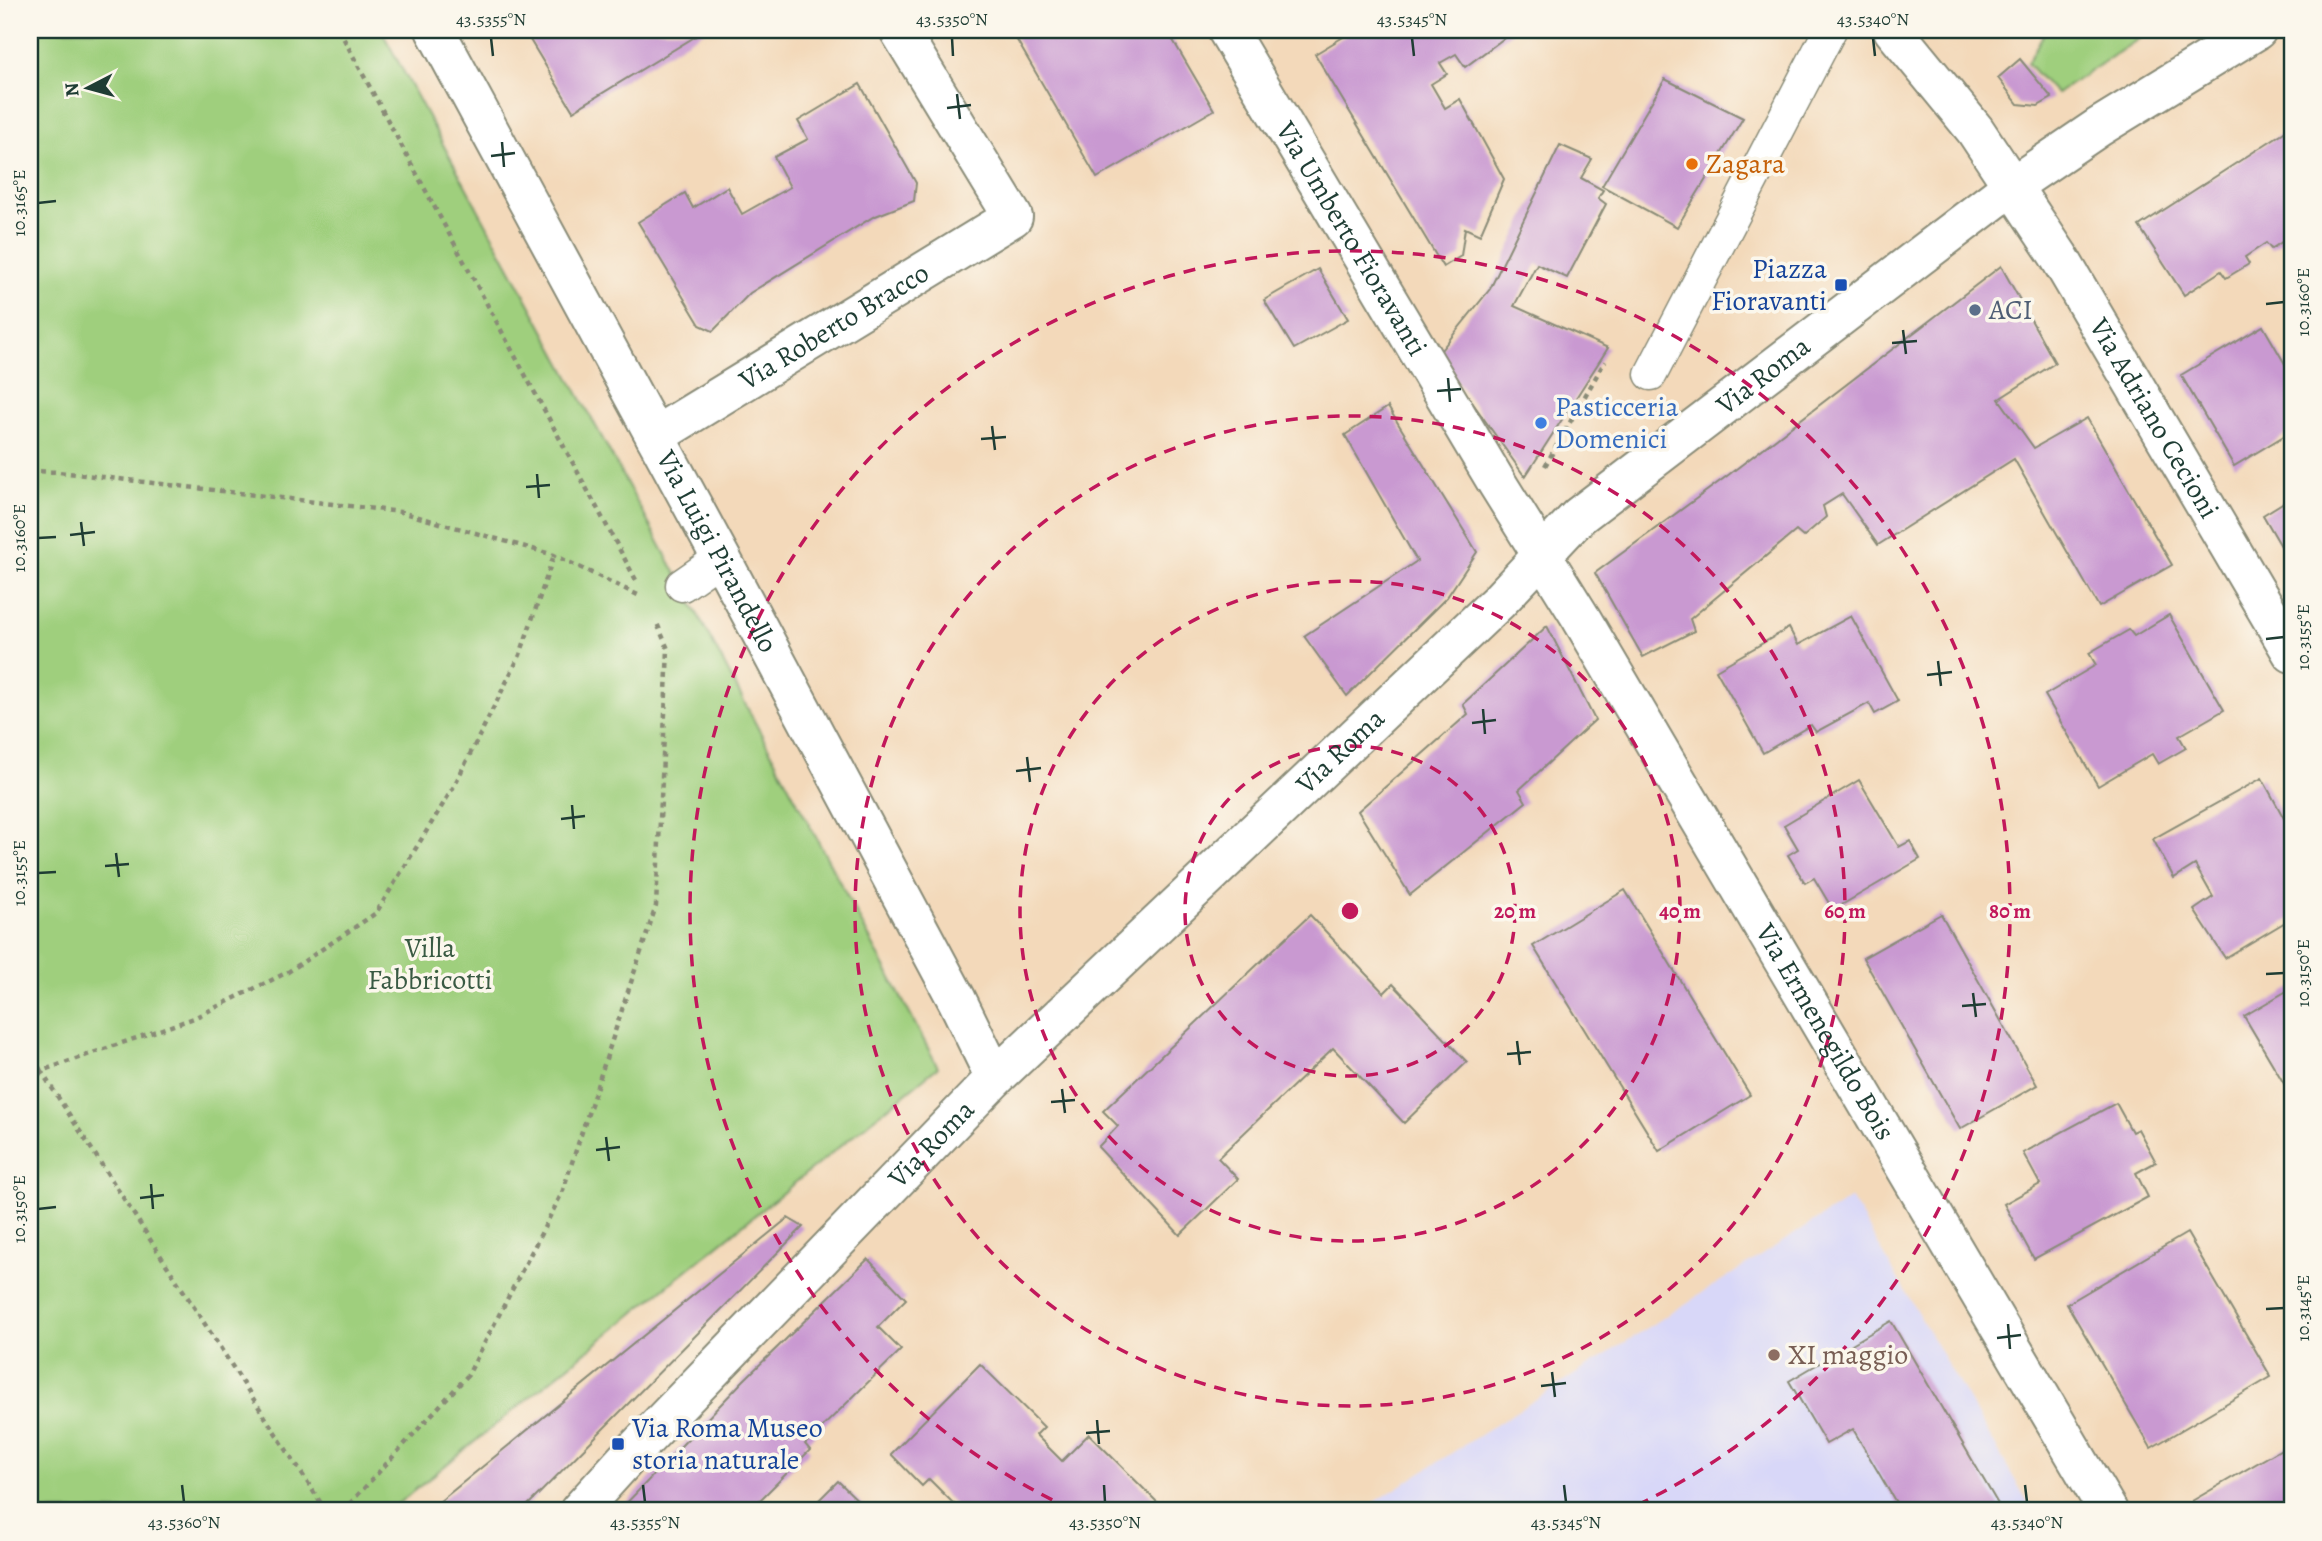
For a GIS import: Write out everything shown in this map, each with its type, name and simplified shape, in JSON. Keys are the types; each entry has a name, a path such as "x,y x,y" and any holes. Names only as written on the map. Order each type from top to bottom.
{"street":[{"name":"Via Luigi Pirandello","path":"435,30 721,558 957,1000 995,1078"},
{"name":"Via Roberto Bracco","path":"655,436 1013,217 899,30"},
{"name":"Via Umberto Fioravanti","path":"1227,30 1497,483 1543,554"},
{"path":"1893,30 1975,130 2012,186"},
{"name":"Via Roma","path":"579,1511 627,1458 995,1078 1498,602 1579,516 2012,186 2099,128 2257,30"},
{"name":"Via Adriano Cecioni","path":"2012,186 2058,255 2292,653"},
{"name":"Via Ermenegildo Bois","path":"1543,554 2108,1511"}],"lane":[{"path":"1651,374 1830,30"},
{"path":"682,585 721,558"}],"path":[{"path":"339,30 646,598 668,649 656,906 562,1193 468,1375 343,1511"},
{"path":"1538,477 1611,352 1651,374"},
{"path":"30,471 60,472 401,512 554,555 646,598 682,585"},
{"path":"30,1073 194,1018 288,972 376,913 453,788 520,655 554,555"},
{"path":"30,1049 41,1071 326,1511"}],"shaded area":[{"name":"XI maggio","path":"1851,1198 2033,1511 1361,1511"}],"green space":[{"name":"Villa Fabbricotti","path":"30,30 381,30 682,585 938,1067 389,1511 30,1511"},
{"path":"2046,30 2152,30 2056,94 2027,63"}],"building":[{"path":"524,30 706,30 573,111"},
{"path":"1011,30 1167,30 1214,110 1097,178"},
{"path":"1355,30 1515,30 1465,67 1456,54 1440,63 1447,74 1431,84 1445,108 1460,99 1504,179 1480,235 1465,228 1461,256 1443,267 1315,54"},
{"path":"2020,59 2052,98 2038,106 2018,104 1998,78"},
{"path":"1665,79 1743,118 1677,227 1602,186"},
{"path":"860,84 916,183 914,201 873,217 750,293 713,331 700,325 638,222 685,193 693,208 727,187 742,214 790,187 774,157 808,139 798,121"},
{"path":"2292,127 2292,225 2287,228 2291,236 2271,249 2266,243 2245,257 2249,264 2226,278 2221,271 2184,295 2139,226"},
{"path":"1560,145 1592,159 1581,178 1603,190 1598,198 1606,204 1567,278 1537,264 1514,306 1608,348 1525,477 1438,354 1490,289"},
{"path":"2001,266 2055,363 1999,399 2034,448 2087,418 2172,565 2099,607 2014,459 1878,545 1842,494 1823,506 1826,517 1803,537 1796,531 1690,619 1694,631 1643,657 1595,573 1727,476"},
{"path":"1318,269 1348,319 1294,349 1264,300"},
{"path":"2263,326 2292,376 2292,431 2234,466 2181,375"},
{"path":"1388,407 1477,552 1447,597 1347,696 1304,636 1417,561 1345,435"},
{"path":"2292,497 2292,565 2263,515"},
{"path":"2169,615 2224,710 2179,736 2186,748 2158,764 2152,754 2098,786 2045,695 2096,665 2089,653 2129,630 2134,636"},
{"path":"1851,616 1898,701 1875,714 1869,703 1816,732 1811,725 1763,753 1716,670 1789,628 1798,645"},
{"path":"1547,626 1595,720 1519,790 1526,802 1410,895 1358,811 1468,714 1463,704"},
{"path":"2262,778 2292,833 2292,918 2225,958 2194,910 2213,897 2195,865 2174,878 2153,839"},
{"path":"1859,780 1899,847 1910,841 1920,859 1833,910 1814,878 1805,883 1788,855 1798,849 1784,825"},
{"path":"1625,890 1750,1095 1659,1151 1533,946"},
{"path":"1941,914 2037,1085 1960,1129 1863,958"},
{"path":"1310,915 1384,993 1393,984 1467,1062 1404,1123 1333,1048 1218,1158 1238,1179 1180,1235 1098,1147 1118,1126 1103,1111"},
{"path":"2292,988 2292,1097 2244,1016"},
{"path":"2116,1103 2132,1132 2138,1129 2156,1162 2136,1173 2148,1197 2034,1259 2004,1204 2040,1184 2023,1153"},
{"path":"788,1218 803,1227 522,1511 428,1511"},
{"path":"2187,1233 2271,1377 2151,1448 2067,1304"},
{"path":"868,1259 906,1299 878,1327 901,1350 805,1444 810,1450 749,1511 619,1511 743,1381"},
{"path":"1891,1321 2002,1511 1901,1511 1853,1429 1826,1444 1789,1381"},
{"path":"980,1364 1044,1427 1036,1435 1062,1461 1089,1434 1165,1510 961,1511 929,1479 922,1486 891,1454"},
{"path":"2292,1443 2292,1511 2198,1511 2192,1501"},
{"path":"838,1481 869,1511 816,1511 812,1507"}],"place":[{"name":"Zagara","path":"1692,164"},
{"name":"Piazza Fioravanti","path":"1841,285"},
{"name":"ACI","path":"1975,310"},
{"name":"Pasticceria Domenici","path":"1541,423"},
{"name":"XI maggio","path":"1774,1355"},
{"name":"Via Roma Museo storia naturale","path":"618,1444"}]}
